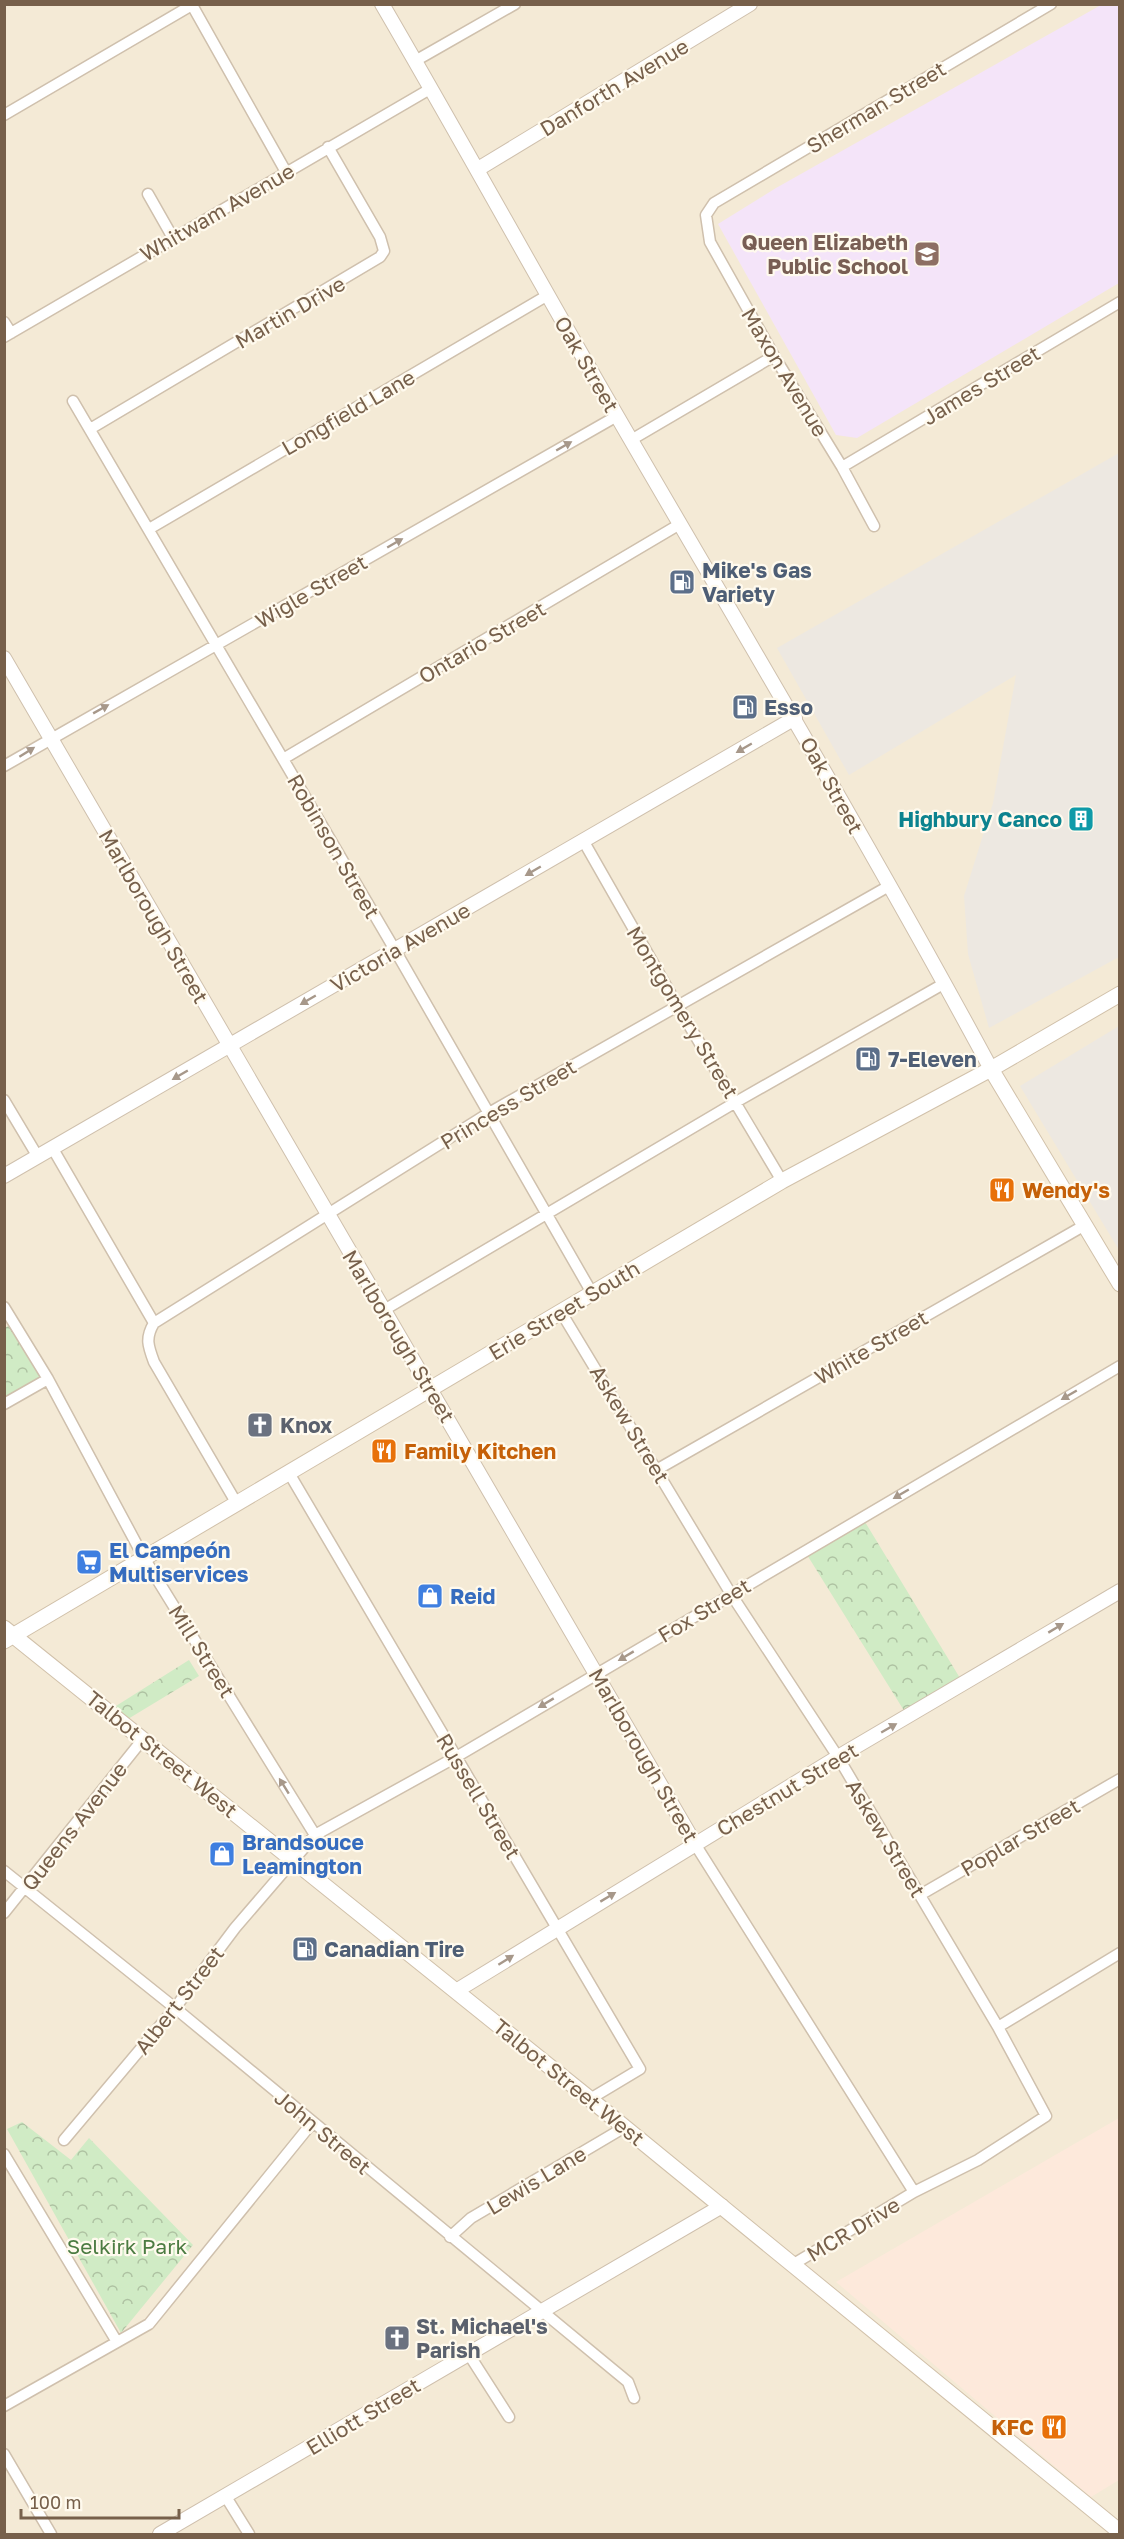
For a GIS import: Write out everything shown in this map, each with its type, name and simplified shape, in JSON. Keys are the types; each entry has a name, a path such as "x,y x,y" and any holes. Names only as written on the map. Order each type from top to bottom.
{"main road":[{"name":"Erie Street South","path":"8,1635 237,1504 782,1181 991,1069 1119,994"},
{"name":"Oak Street","path":"991,1069 1119,1284"},
{"name":"Talbot Street West","path":"8,1635 143,1739 625,2127 1119,2532"}],"street":[{"name":"Oak Street","path":"382,4 617,416 795,718 991,1069"},
{"path":"415,61 515,4"},
{"name":"Danforth Avenue","path":"478,169 750,4"},
{"name":"Sherman Street","path":"706,214 714,203 1051,4"},
{"path":"4,115 192,5 286,172"},
{"name":"Whitwam Avenue","path":"8,335 430,89"},
{"name":"Martin Drive","path":"90,429 380,257 384,251 380,237 328,147"},
{"path":"148,194 173,238"},
{"name":"Maxon Avenue","path":"706,214 710,242 874,526"},
{"name":"Longfield Lane","path":"149,529 548,295"},
{"name":"James Street","path":"842,467 1119,302"},
{"path":"4,322 8,335"},
{"path":"631,440 774,356"},
{"name":"Robinson Street","path":"73,400 395,950 592,1293"},
{"name":"Wigle Street","path":"4,766 617,416"},
{"name":"Ontario Street","path":"283,759 680,524"},
{"name":"Marlborough Street","path":"4,658 327,1216 430,1388 695,1844 914,2192"},
{"name":"Victoria Avenue","path":"4,1176 795,718"},
{"name":"Montgomery Street","path":"584,842 677,1005 782,1181"},
{"name":"Princess Street","path":"154,1323 489,1113 889,886"},
{"path":"384,1310 736,1102 945,983"},
{"path":"4,1100 39,1157"},
{"path":"53,1149 154,1323 148,1333 147,1344 175,1401 237,1504"},
{"name":"White Street","path":"658,1469 1084,1226"},
{"name":"Mill Street","path":"4,1307 48,1379 144,1558 315,1835"},
{"name":"Askew Street","path":"561,1312 658,1469 731,1594 838,1757 998,2027 1046,2116 978,2160 914,2192"},
{"name":"Fox Street","path":"293,1860 315,1835 456,1757 1119,1366"},
{"path":"4,1404 48,1379"},
{"name":"Russell Street","path":"288,1473 640,2069 590,2099"},
{"name":"Chestnut Street","path":"456,1991 838,1757 1119,1591"},
{"name":"Queens Avenue","path":"4,1913 143,1739"},
{"name":"Poplar Street","path":"920,1895 1119,1779"},
{"name":"Albert Street","path":"64,2140 175,2008 235,1928 293,1860"},
{"name":"John Street","path":"4,1871 175,2008 450,2237 543,2310 627,2382 634,2398"},
{"path":"998,2027 1119,1953"},
{"path":"4,2406 149,2324 312,2122"},
{"name":"Lewis Lane","path":"450,2237 471,2218 625,2127"},
{"path":"4,2154 117,2342"},
{"name":"MCR Drive","path":"792,2265 914,2192"},
{"name":"Elliott Street","path":"160,2535 722,2206"},
{"path":"468,2353 509,2417"},
{"path":"4,2454 51,2535"},
{"path":"226,2497 249,2535"}],"shaded area":[{"path":"5,5 1119,5 1119,2534 5,2534"},
{"name":"Queen Elizabeth Public School","path":"1101,5 1119,5 1119,283 857,438 836,435 718,224 776,188"},
{"name":"Highbury Canco","path":"1119,453 1119,957 989,1028 968,954 964,896 993,803 1016,675 849,775 777,648"},
{"path":"1119,1026 1119,1250 1020,1086"},
{"path":"1119,2118 1119,2480 1091,2497 836,2282"}],"green space":[{"path":"14,1322 48,1379 5,1404 5,1328"},
{"path":"862,1517 963,1683 908,1717 804,1550"},
{"path":"189,1660 199,1676 123,1722 108,1711"},
{"name":"Selkirk Park","path":"22,2122 71,2160 89,2138 193,2245 121,2333 7,2129"}],"place":[{"name":"Queen Elizabeth Public School","path":"927,254"},
{"name":"Mike's Gas Variety","path":"682,582"},
{"name":"Esso","path":"745,707"},
{"name":"Highbury Canco","path":"1081,819"},
{"name":"7-Eleven","path":"868,1059"},
{"name":"Wendy's","path":"1002,1190"},
{"name":"Knox","path":"260,1425"},
{"name":"Family Kitchen","path":"384,1451"},
{"name":"El Campeón Multiservices","path":"89,1562"},
{"name":"Reid","path":"430,1596"},
{"name":"Brandsouce Leamington","path":"222,1854"},
{"name":"Canadian Tire","path":"305,1949"},
{"name":"St. Michael's Parish","path":"397,2338"},
{"name":"KFC","path":"1054,2427"}]}
